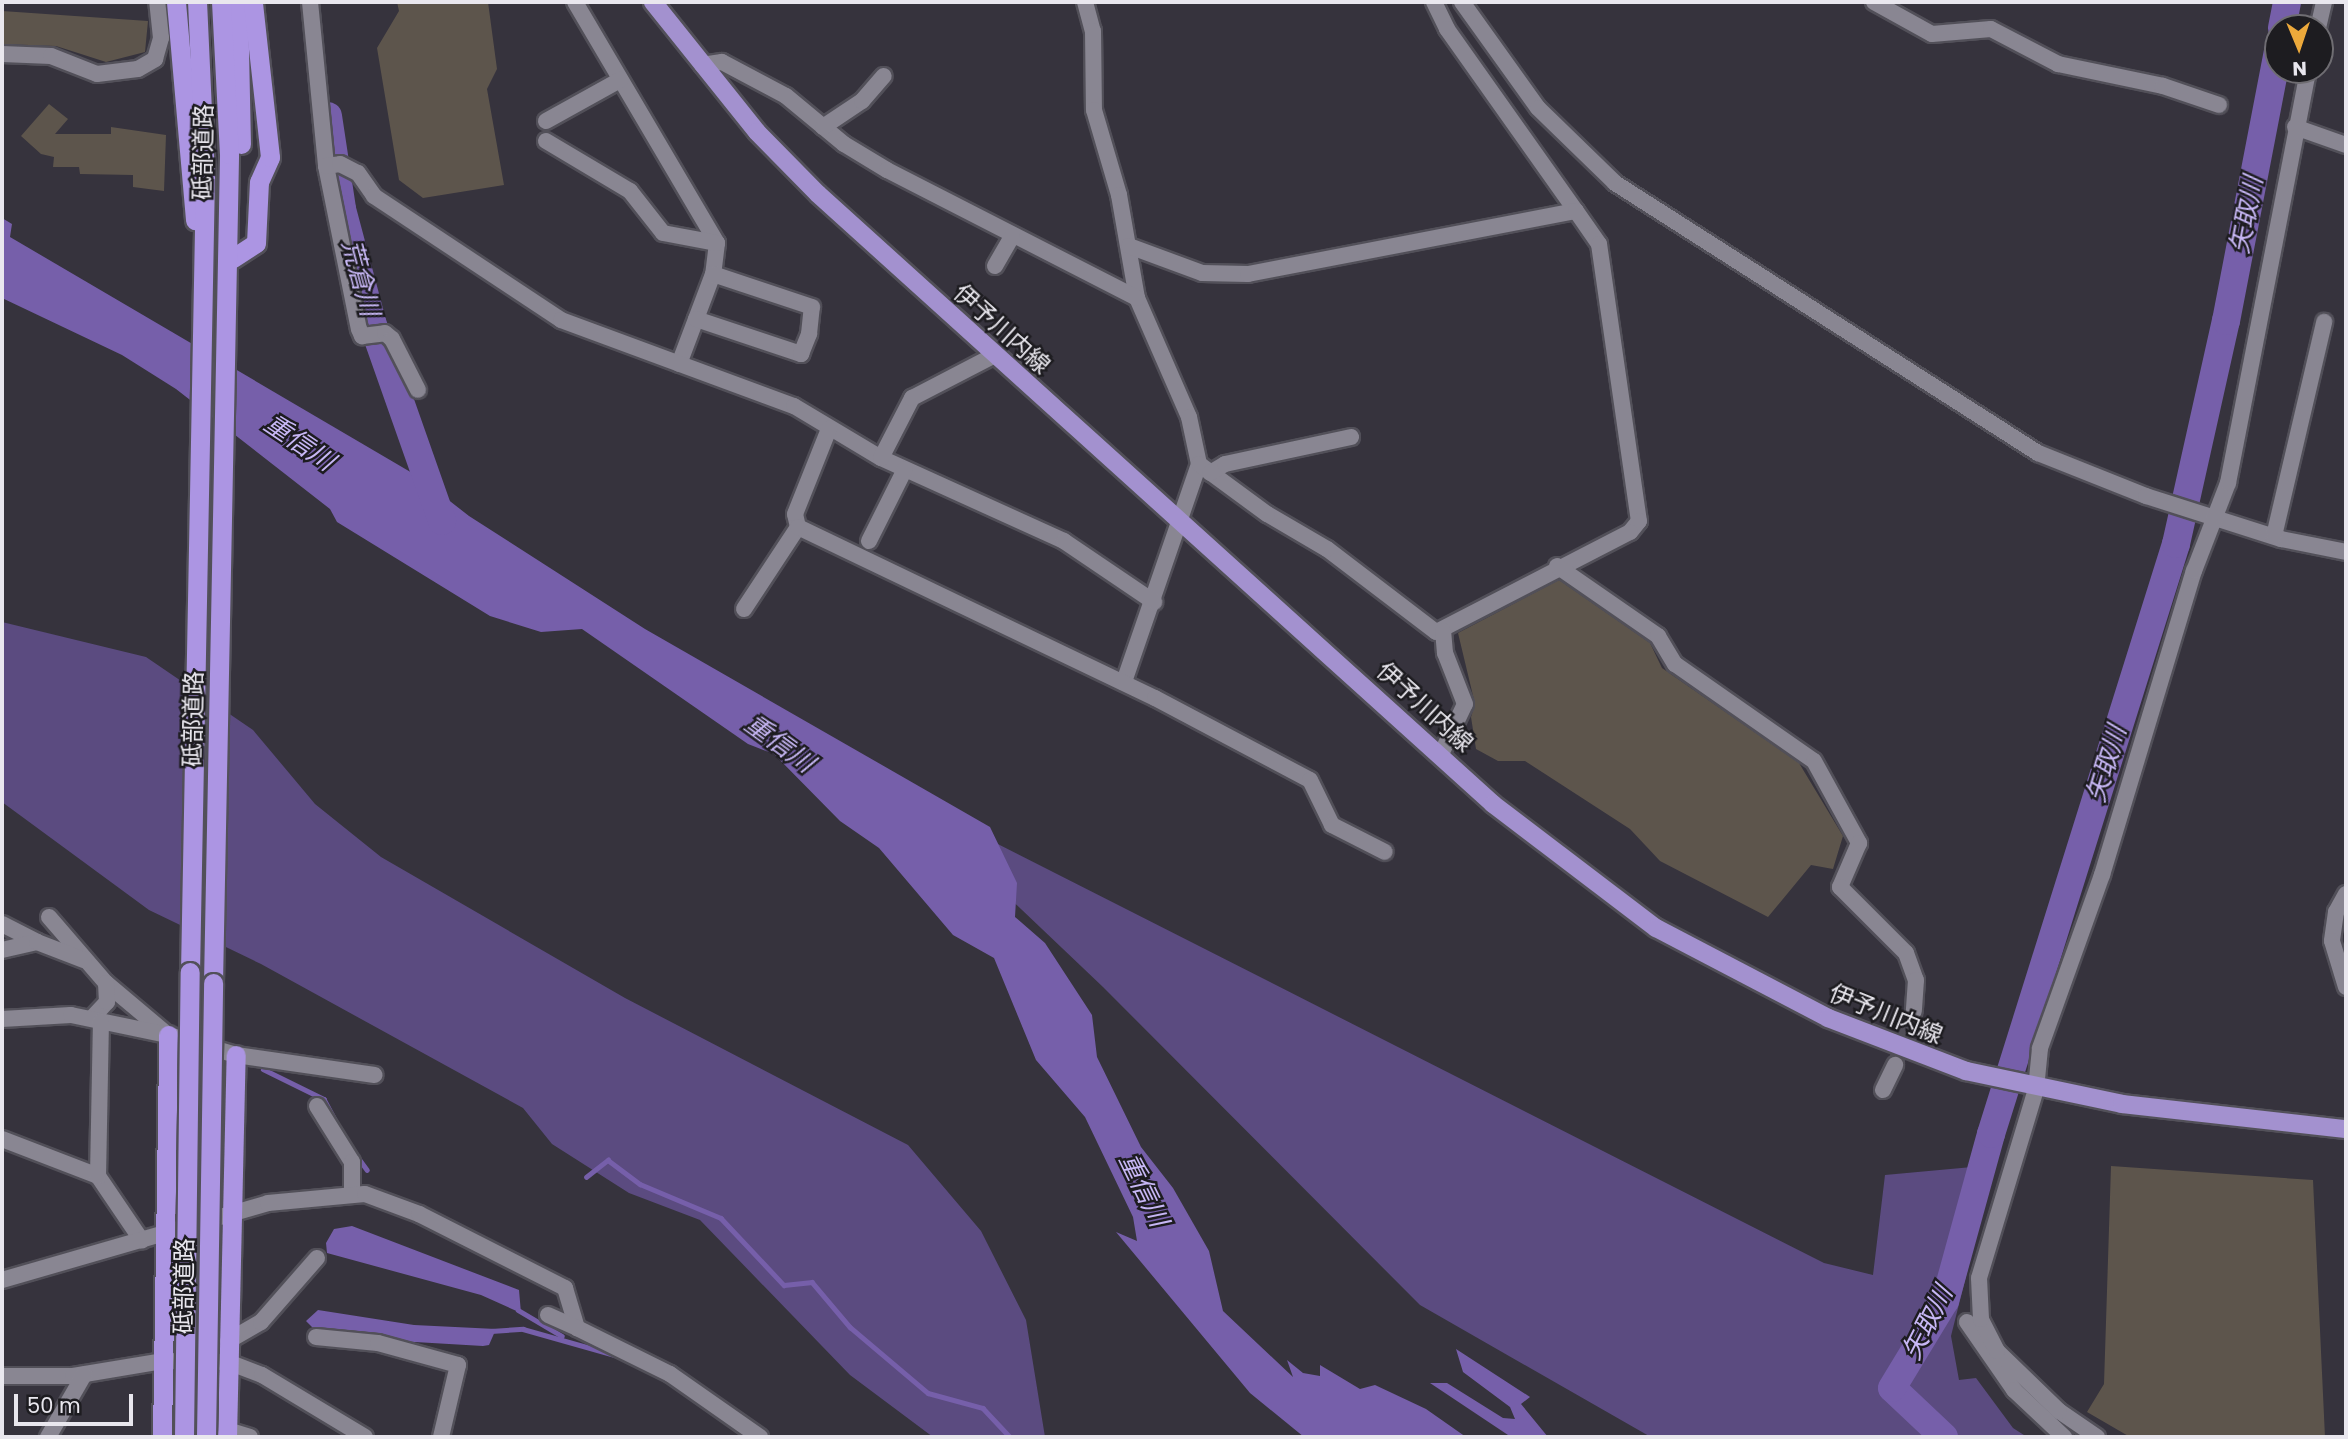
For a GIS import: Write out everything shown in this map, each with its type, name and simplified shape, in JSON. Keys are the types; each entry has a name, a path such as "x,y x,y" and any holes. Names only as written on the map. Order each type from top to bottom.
{"highway":[{"path":"176,2 192,209 203,259"},
{"name":"砥部道路","path":"184,1437 205,144 197,2"},
{"name":"砥部道路","path":"206,1437 225,323 245,96 221,2"},
{"path":"229,268 249,182 245,96 249,2"},
{"path":"245,96 270,157 249,182"},
{"path":"162,1437 168,1035"},
{"path":"227,1434 230,1215 236,1055"}],"main road":[{"name":"伊予川内線","path":"653,2 702,65 793,170 1182,524 1550,851 1656,928 1828,1018 1987,1077 2031,1088 2346,1129"}],"street":[{"path":"2,54 51,56 97,74 138,69 155,59 161,38 157,2"},
{"path":"310,2 332,165 359,329 362,336 379,334 418,390"},
{"path":"575,2 717,243 713,274 680,364"},
{"path":"1086,2 1093,31 1094,110 1129,246 1137,298 1189,417 1204,469 1124,682"},
{"path":"1204,469 1327,549 1428,630 1443,631 1459,615 1630,533 1639,521 1622,434 1600,244 1447,29 1434,2"},
{"path":"1462,2 1538,108 1615,183 2038,453 2146,496 2274,536 2346,552"},
{"path":"1874,2 1932,34 1991,29 2058,64 2163,86 2219,105"},
{"path":"702,65 723,62 786,96 823,127 887,170 1137,298"},
{"path":"823,127 862,101 884,76"},
{"path":"546,121 620,80"},
{"path":"2064,1437 2014,1390 1966,1327 1978,1299 1984,1249 2040,1048 2102,875 2194,571 2241,430 2305,84"},
{"path":"2295,127 2346,145"},
{"path":"546,141 630,191 663,233 717,243"},
{"path":"332,165 358,173 374,196 561,320 794,406 881,458 1063,541 1154,602"},
{"path":"1129,246 1202,273 1248,274 1576,211"},
{"path":"995,266 1012,236"},
{"path":"696,319 801,354 809,334 812,307 713,274"},
{"path":"2274,536 2324,323"},
{"path":"881,458 912,398 995,355"},
{"path":"829,429 794,514 798,527 1124,682 1310,780 1332,824 1385,852"},
{"path":"1204,469 1351,437"},
{"path":"869,541 905,469"},
{"path":"744,609 798,527"},
{"path":"1557,566 1658,636 1675,664 1814,761 1859,843 1840,887 1906,953 1916,980 1914,1011"},
{"path":"1441,754 1465,704 1445,653 1443,631"},
{"path":"2346,894 2332,941 2346,987"},
{"path":"49,917 106,983 168,1035"},
{"path":"2,924 37,942 86,961"},
{"path":"2,950 37,942"},
{"path":"106,983 107,1002 96,1020 98,1176 142,1241"},
{"path":"2,1019 35,1014 96,1020 168,1035 236,1055 375,1075"},
{"path":"1883,1090 1895,1065"},
{"path":"317,1107 352,1161 352,1192"},
{"path":"2,1139 98,1176"},
{"path":"2,1280 142,1241 166,1237 268,1203 352,1192 419,1214 565,1288 577,1328"},
{"path":"228,1341 261,1322 317,1258"},
{"path":"1978,1299 1997,1351 2097,1437"},
{"path":"548,1315 670,1374 760,1437"},
{"path":"316,1338 379,1343 458,1365 441,1437"},
{"path":"2,1376 83,1375 164,1361 228,1362 262,1375 365,1437"},
{"path":"48,1437 83,1375"},
{"path":"227,1434 250,1437"}],"shaded area":[{"path":"2,622 146,657 253,730 315,804 381,857 625,998 908,1145 981,1231 1026,1320 1045,1437 933,1437 850,1375 700,1220 629,1193 552,1144 523,1108 261,964 149,910 2,802"},
{"path":"901,795 1824,1263 1873,1275 1885,1175 1994,1165 1951,1336 1959,1380 1976,1378 2013,1428 2027,1437 1649,1436 1420,1305 1103,987"}],"water":[{"name":"重信川","path":"2,218 12,224 10,237 419,477 469,516 645,629 990,827 1017,883 1015,917 1045,943 1092,1015 1097,1057 1141,1147 1173,1188 1209,1251 1223,1311 1293,1377 1287,1360 1303,1373 1320,1376 1320,1365 1360,1389 1375,1385 1426,1409 1466,1437 1304,1437 1250,1393 1116,1232 1137,1241 1133,1217 1085,1117 1036,1060 994,958 953,935 879,848 840,821 774,754 748,744 582,629 541,632 490,616 337,522 330,509 176,389 122,355 2,298"},
{"path":"352,1226 519,1290 521,1313 481,1295 327,1253 326,1243 334,1229"},
{"path":"318,1310 414,1325 496,1329 489,1345 483,1346 398,1341 315,1330 306,1321"},
{"path":"1456,1349 1530,1397 1521,1404 1548,1437 1511,1437 1430,1383 1447,1383 1503,1418 1515,1419 1510,1407 1463,1372"}],"building":[{"path":"397,2 488,2 497,69 487,89 504,185 423,198 399,180 377,48 399,11"},
{"path":"2,11 148,21 145,52 106,62 56,46 2,44"},
{"path":"49,104 68,119 55,134 111,134 111,127 166,135 164,191 133,187 133,175 80,174 79,167 53,167 54,157 41,154 21,136"},
{"path":"1559,580 1650,643 1662,668 1799,763 1843,836 1833,869 1811,865 1768,917 1660,861 1630,829 1525,761 1498,761 1476,749 1471,717 1475,704 1458,633"},
{"path":"2111,1166 2313,1180 2325,1437 2130,1437 2087,1412 2104,1384"}],"waterway":[{"name":"矢取川","path":"2285,14 2287,2"},
{"name":"矢取川","path":"1944,1437 1892,1388 1945,1301 1991,1134 2176,544 2226,321 2271,84"},
{"name":"荒倉川","path":"328,116 342,209 372,322 442,521"},
{"path":"263,1069 324,1099 339,1127"},
{"path":"357,1156 367,1170"},
{"path":"586,1177 608,1160 640,1184 721,1218 784,1285 812,1282 850,1327 928,1393 983,1408 1010,1437"},
{"path":"518,1310 562,1336"},
{"path":"491,1331 523,1329 615,1355"}],"tunnel":[{"path":"1895,1065 1914,1011"}]}
